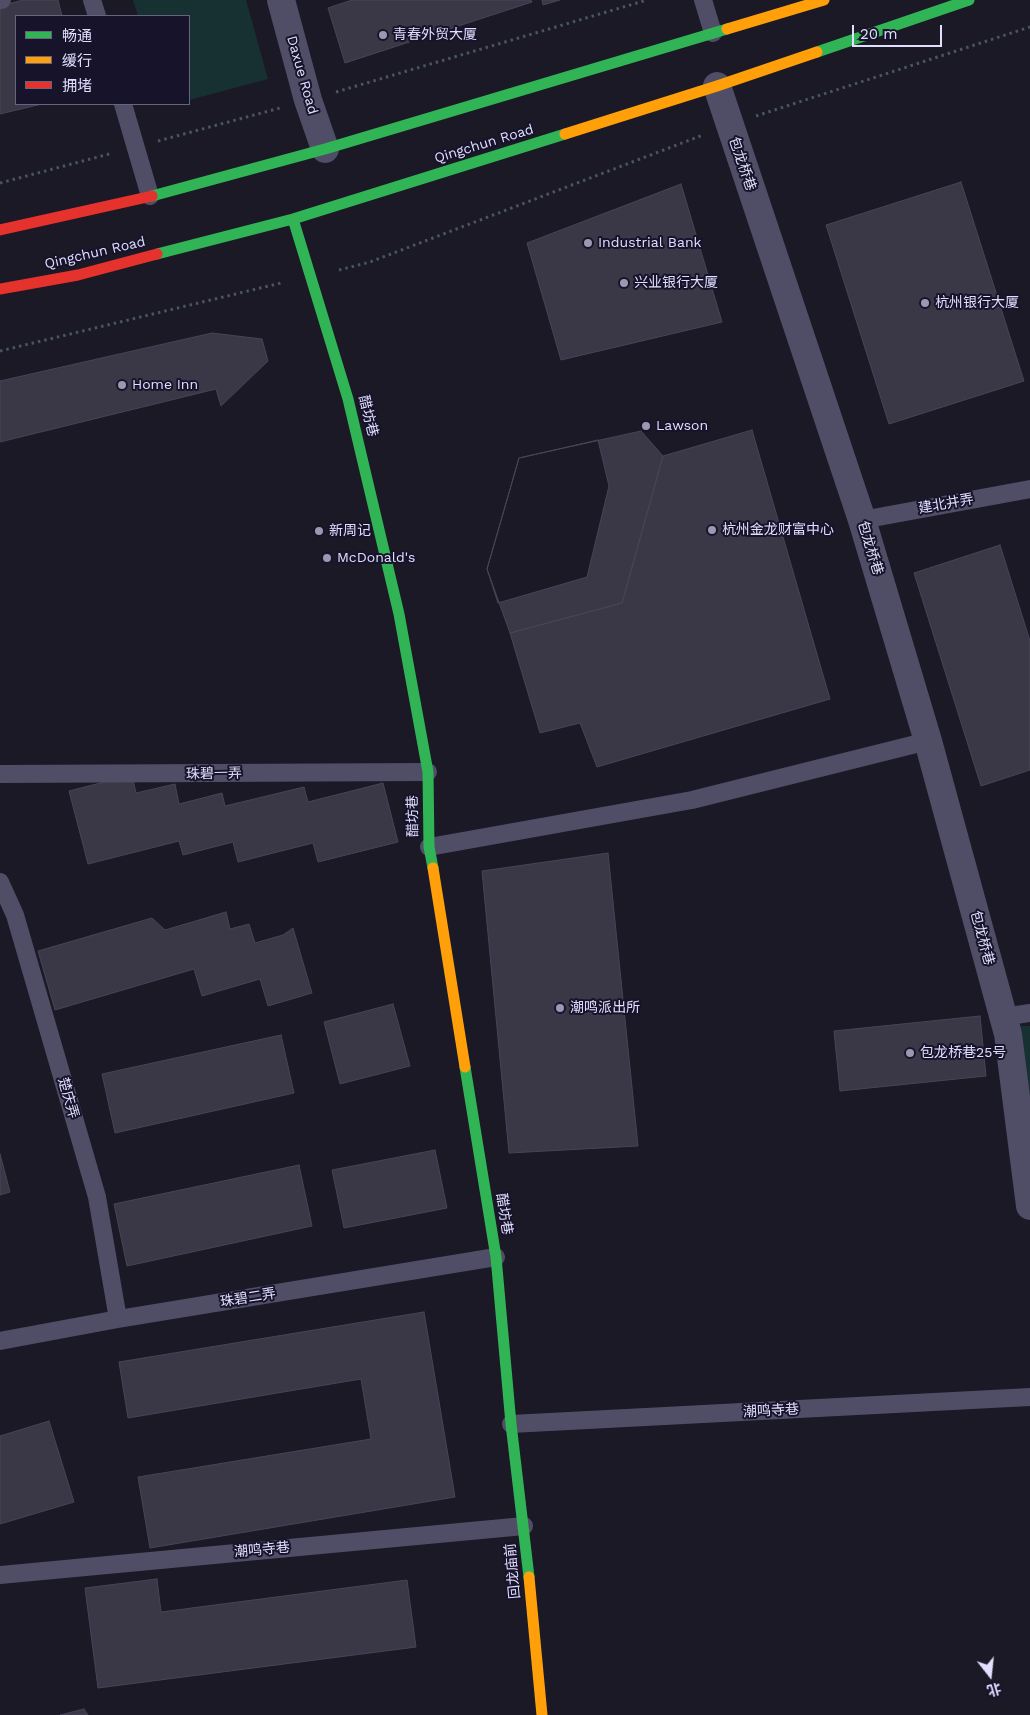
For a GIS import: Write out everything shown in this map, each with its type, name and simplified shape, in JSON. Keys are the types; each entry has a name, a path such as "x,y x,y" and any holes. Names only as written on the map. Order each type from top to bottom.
{"main road":[{"path":"0,230 150,196 325,149 824,0"},
{"name":"Qingchun Road","path":"0,289 78,275 293,218 524,148 717,86 969,0"},
{"name":"醋坊巷","path":"293,218 348,399 395,595 428,772 429,847 496,1257 511,1424"},
{"name":"回龙庙前","path":"511,1424 524,1526 542,1715"}],"street":[{"name":"Daxue Road","path":"281,0 308,100 325,149"},
{"name":"包龙桥巷","path":"717,86 862,520 928,741 1008,1034 1030,1206"}],"lane":[{"path":"92,0 97,15"},
{"path":"703,0 713,33"},
{"path":"123,105 150,196"},
{"name":"建北井弄","path":"862,520 1030,489"},
{"path":"429,847 692,800 928,741"},
{"name":"珠碧一弄","path":"0,774 428,772"},
{"name":"楚庆弄","path":"0,882 15,915 97,1197 118,1319"},
{"path":"1003,1017 1030,1013"},
{"name":"珠碧二弄","path":"0,1341 118,1319 496,1257"},
{"name":"潮鸣寺巷","path":"511,1424 1030,1397"},
{"name":"潮鸣寺巷","path":"0,1575 524,1526"}],"path":[{"path":"0,350 370,262 729,125 1030,27"}],"green space":[{"path":"133,0 246,0 268,79 190,100 190,15 138,15"},
{"path":"1021,1026 1030,1026 1030,1099"}],"building":[{"path":"23,0 58,0 62,15 15,15 15,105 38,105 0,114 0,6"},
{"name":"青春外贸大厦","path":"352,0 531,0 532,2 345,63 328,8"},
{"path":"542,0 560,0 543,5"},
{"name":"杭州银行大厦","path":"961,182 1024,381 889,424 826,225"},
{"name":"兴业银行大厦","path":"681,184 722,322 561,360 527,243"},
{"name":"Home Inn","path":"212,333 262,339 268,361 221,406 216,389 0,442 0,381"},
{"name":"杭州金龙财富中心","path":"752,430 830,699 597,767 580,723 540,733 510,633 622,603 663,456"},
{"path":"641,431 663,456 622,603 510,633 487,569 519,458"},
{"path":"598,440 609,486 587,577 498,603 487,569 519,458"},
{"path":"1000,545 1030,641 1030,770 981,786 914,573"},
{"path":"132,775 136,793 175,784 179,804 222,793 225,806 304,787 308,802 383,783 398,842 318,862 313,843 238,862 233,842 183,855 179,841 88,864 69,791"},
{"name":"潮鸣派出所","path":"608,853 638,1146 509,1153 482,871"},
{"path":"226,912 230,929 249,924 255,943 283,935 293,928 312,993 268,1006 260,979 202,996 194,969 55,1010 38,951 152,918 165,930"},
{"path":"393,1004 410,1066 340,1084 324,1022"},
{"name":"包龙桥巷25号","path":"980,1016 986,1076 840,1091 834,1031"},
{"path":"281,1035 294,1093 115,1133 102,1074"},
{"path":"435,1150 447,1208 344,1228 332,1170"},
{"path":"0,1154 10,1192 0,1195"},
{"path":"299,1165 312,1226 127,1266 114,1204"},
{"path":"424,1312 455,1497 150,1548 138,1477 371,1439 361,1379 128,1418 119,1362"},
{"path":"49,1421 74,1502 0,1524 0,1436"},
{"path":"157,1579 161,1612 407,1580 416,1647 98,1688 85,1588"},
{"path":"84,1709 88,1715 60,1715"}],"traffic: fast":[{"path":"817,52 969,0"},
{"path":"152,196 325,149 727,29"},
{"path":"157,254 293,219 565,134"},
{"path":"293,219 348,399 399,614 428,772 429,847 433,868"},
{"path":"465,1067 496,1257 511,1424 529,1577"}],"traffic: slow":[{"path":"727,29 824,0"},
{"path":"565,134 817,52"},
{"path":"433,868 465,1067"},
{"path":"529,1577 542,1715"}],"traffic: jam":[{"path":"0,230 152,196"},
{"path":"0,289 78,275 157,254"}],"place":[{"name":"青春外贸大厦","path":"383,35"},
{"name":"Industrial Bank","path":"588,243"},
{"name":"兴业银行大厦","path":"624,283"},
{"name":"杭州银行大厦","path":"925,303"},
{"name":"Home Inn","path":"122,385"},
{"name":"Lawson","path":"646,426"},
{"name":"杭州金龙财富中心","path":"712,530"},
{"name":"新周记","path":"319,531"},
{"name":"McDonald's","path":"327,558"},
{"name":"潮鸣派出所","path":"560,1008"},
{"name":"包龙桥巷25号","path":"910,1053"}]}
